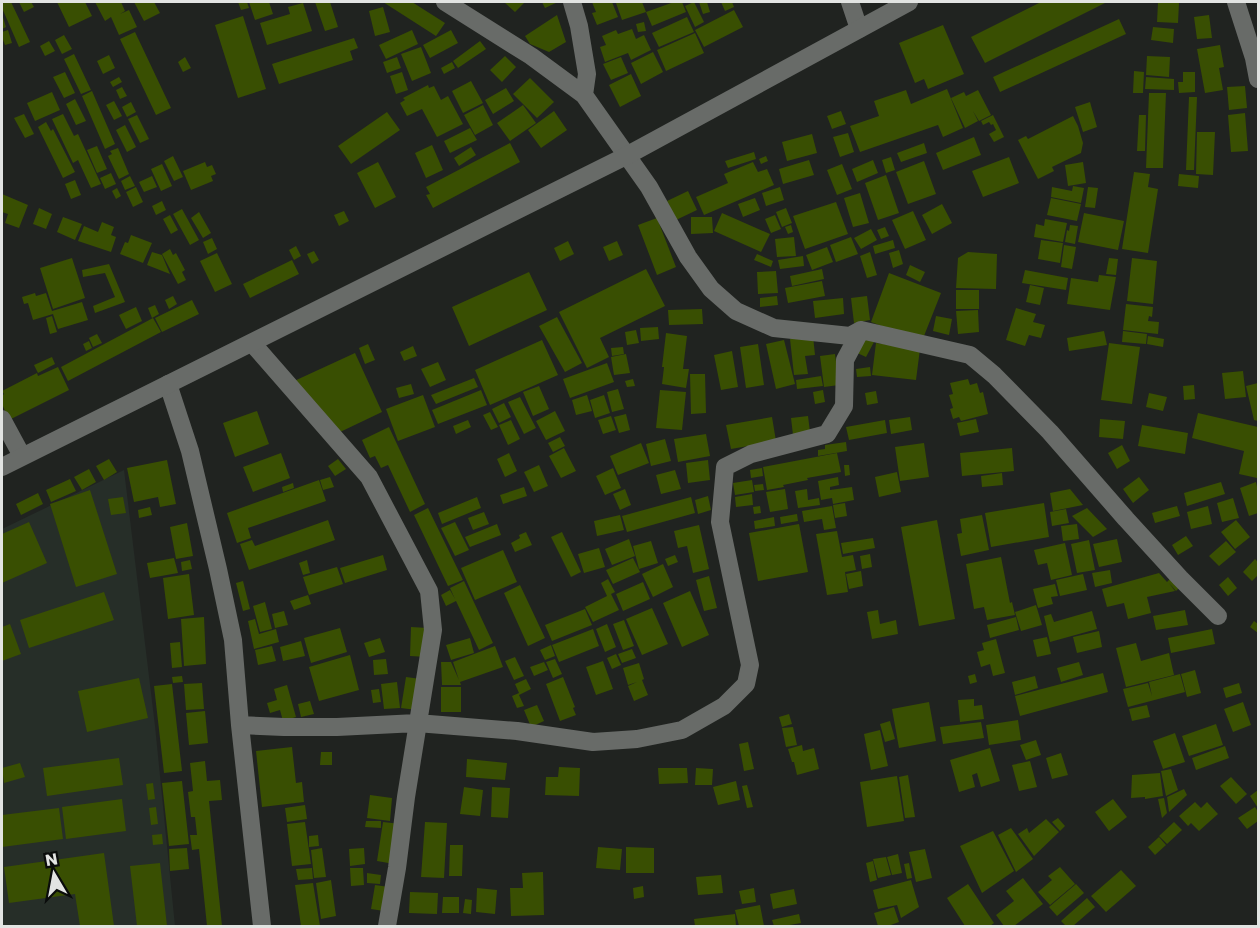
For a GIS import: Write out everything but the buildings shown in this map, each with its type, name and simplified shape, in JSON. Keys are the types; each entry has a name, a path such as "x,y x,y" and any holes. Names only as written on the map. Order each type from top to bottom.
{"street":[{"path":"445,2 531,56 584,95 649,187 688,257 711,289 736,311 774,328 850,336 861,330 970,355 994,375 1050,432 1126,519 1218,616"},
{"path":"572,2 579,26 587,74 584,95"},
{"path":"850,2 859,29"},
{"path":"2,467 626,156 909,2"},
{"path":"1236,2 1254,58 1258,79"},
{"path":"240,725 337,727 417,723 518,731 593,742 637,739 682,730 724,706 746,684 750,664 720,522 725,467 752,454 827,434 844,406 845,360 861,330"},
{"path":"252,343 369,477 429,591 433,630 387,927"},
{"path":"168,384 190,451 233,640 262,927"},
{"path":"2,419 22,456"}],"shaded area":[{"path":"124,470 155,726 175,926 2,926 2,529"}]}
